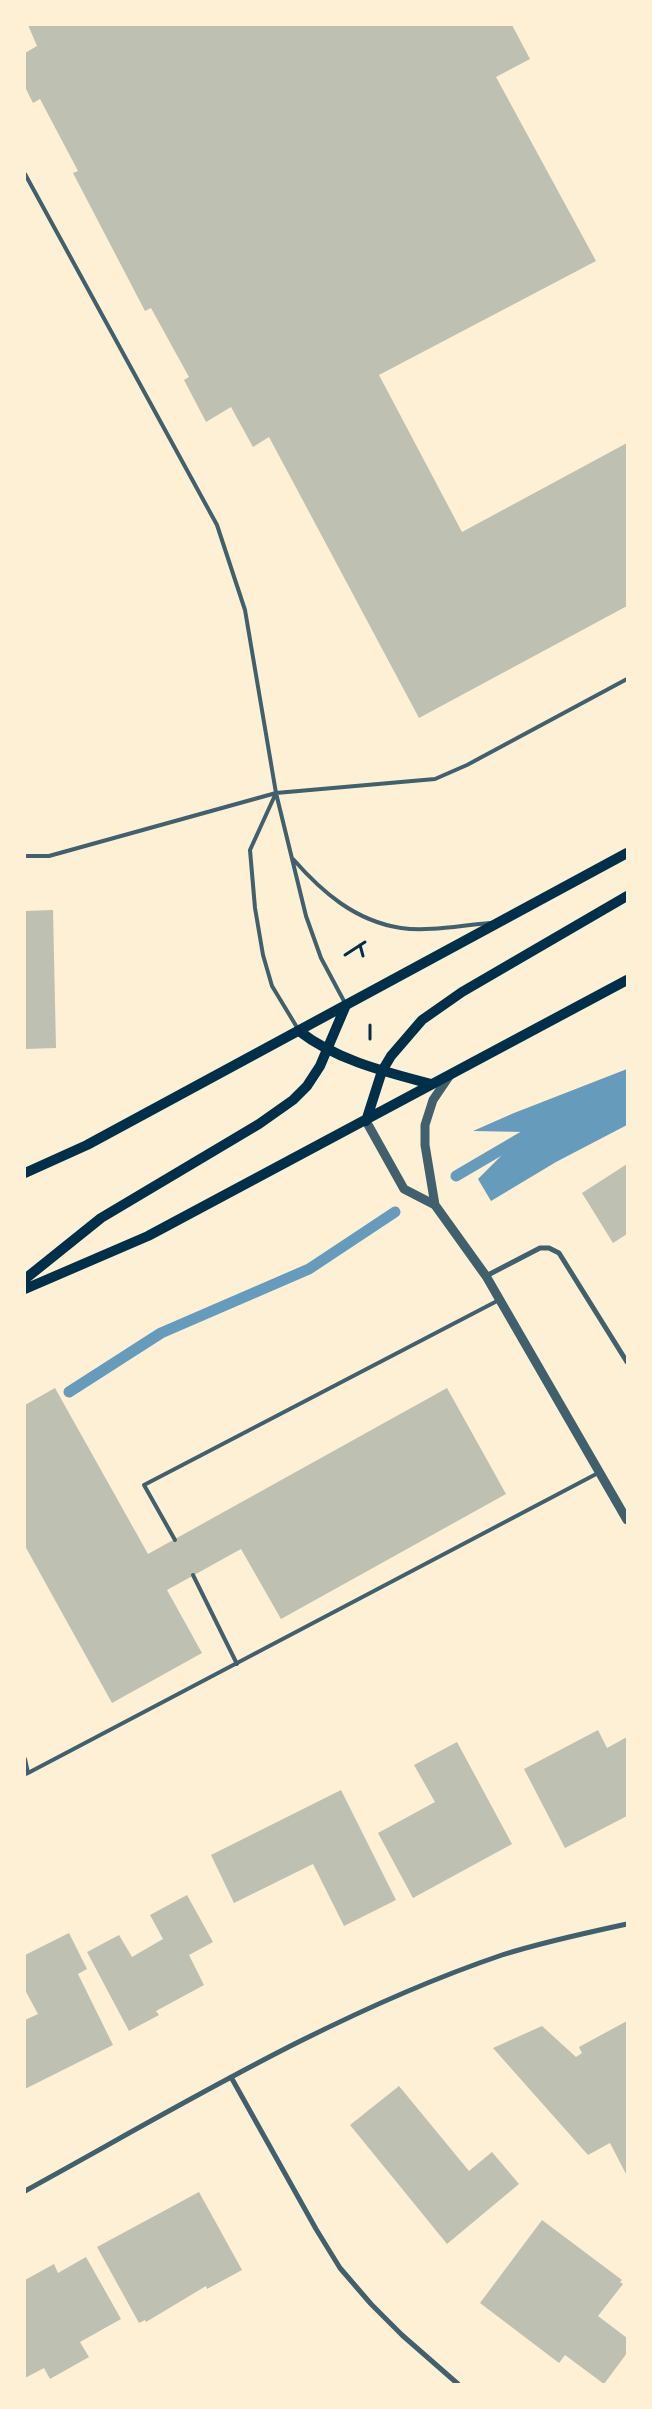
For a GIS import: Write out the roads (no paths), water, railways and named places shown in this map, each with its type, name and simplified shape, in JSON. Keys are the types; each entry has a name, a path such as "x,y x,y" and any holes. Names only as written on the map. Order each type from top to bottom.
{"main road":[{"path":"25,1173 87,1145 627,853"},
{"path":"366,1121 382,1071 402,1042 422,1020 442,1005 627,896"},
{"path":"25,1289 148,1236 627,980"},
{"path":"25,1279 100,1218 278,1111 307,1086 329,1050 346,1005"},
{"path":"299,1031 329,1050 382,1071 431,1084"}],"street":[{"path":"450,1074 433,1100 424,1125 424,1144 435,1205 486,1276 627,1520"},
{"path":"366,1121 404,1188 435,1205"},
{"path":"486,1276 540,1248 549,1248 560,1253 627,1362"},
{"path":"25,2191 231,2077 399,1994 451,1974 558,1939 627,1924"},
{"path":"231,2077 316,2229 340,2268 371,2304 402,2335 458,2384"}],"lane":[{"path":"25,174 217,525 245,610 276,793 314,942 346,1005"},
{"path":"25,856 49,856 276,793 435,779 467,765 627,679"},
{"path":"276,793 250,850 255,908 263,955 272,986 299,1031"},
{"path":"292,857 316,886 332,899 373,920 402,928 495,923"},
{"path":"175,1540 144,1485 499,1300"},
{"path":"25,1759 26,1773 600,1472"},
{"path":"193,1575 237,1664"}],"water":[{"path":"627,1069 627,1125 556,1162 491,1201 478,1179 525,1132 473,1131"}],"waterway":[{"path":"456,1176 526,1135"},
{"path":"69,1392 161,1333 309,1269 395,1212"}]}
